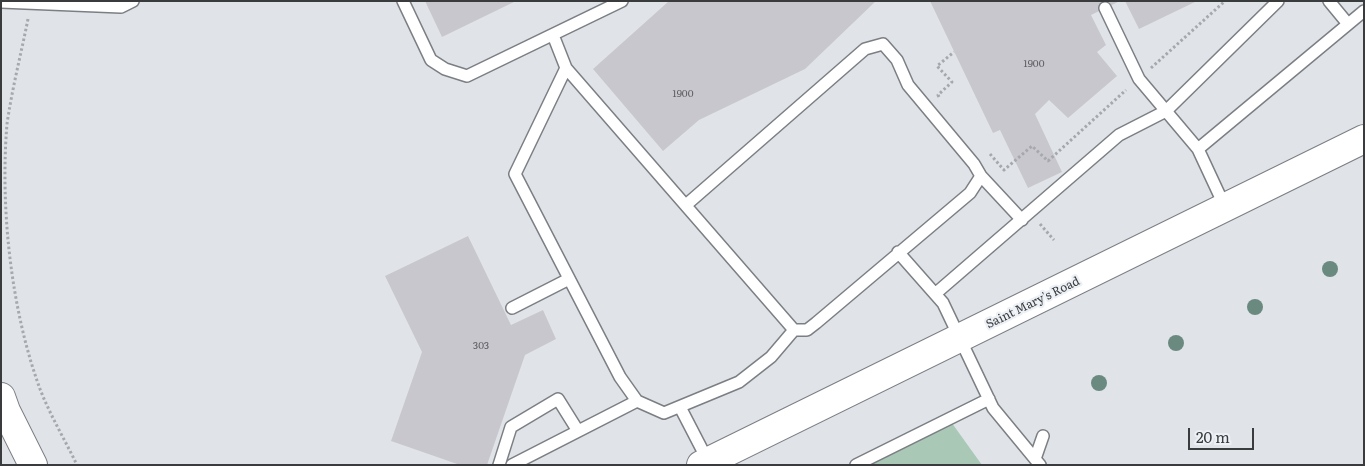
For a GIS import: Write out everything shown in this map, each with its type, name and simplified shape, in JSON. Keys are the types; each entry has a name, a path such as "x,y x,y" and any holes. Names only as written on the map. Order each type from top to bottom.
{"main road":[{"name":"Saint Mary's Road","path":"706,464 1364,139"},
{"path":"1,397 33,465"}],"lane":[{"path":"1,2 121,7 133,1"},
{"path":"403,1 431,60 445,69 467,76 622,1"},
{"path":"935,294 1119,136 1166,112 1278,1"},
{"path":"1329,1 1348,24"},
{"path":"1105,8 1138,79 1198,149 1226,207"},
{"path":"1198,149 1364,11"},
{"path":"553,36 566,68 794,330"},
{"path":"686,205 864,49 883,44 897,60 908,85 974,164 981,176 1022,220"},
{"path":"566,68 515,174 620,377 638,401 664,413 739,382 770,357 794,330 807,330 898,252 970,194 981,176"},
{"path":"898,252 943,303 994,408 1038,462"},
{"path":"512,308 569,279"},
{"path":"499,465 511,427 558,399 578,431"},
{"path":"856,465 989,399"},
{"path":"512,465 638,401"},
{"path":"680,407 706,464"},
{"path":"1038,462 1043,436"}],"path":[{"path":"984,148 1004,170 1032,146 1048,161 1225,1"},
{"path":"30,3 7,125 3,184 6,238 13,292 25,342 41,391 77,465"},
{"path":"945,103 938,95 952,82 938,66 954,52"},
{"path":"1040,224 1054,240"}],"green space":[{"path":"949,419 982,465 856,465"}],"building":[{"path":"425,1 516,1 442,37"},
{"path":"669,1 876,1 805,69 699,120 663,151 593,69"},
{"path":"930,1 1120,1 1091,15 1106,45 1097,52 1117,76 1068,118 1049,100 1035,114 1062,172 1028,188 1000,130 993,133"},
{"path":"1125,1 1197,1 1139,29"},
{"path":"468,236 511,325 543,310 556,339 525,355 487,465 460,465 391,441 422,352 385,276"}]}
